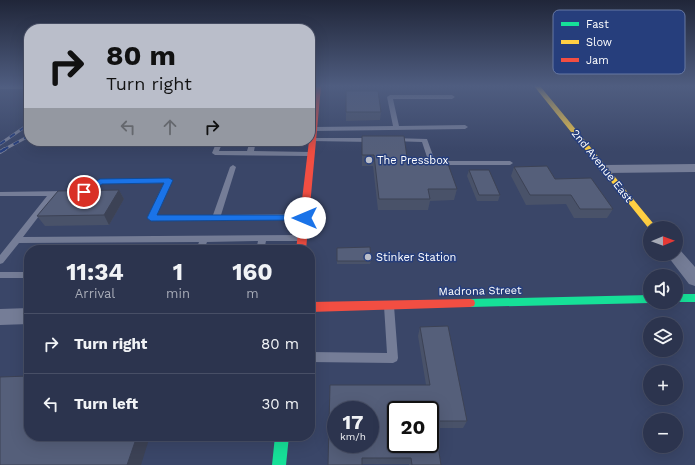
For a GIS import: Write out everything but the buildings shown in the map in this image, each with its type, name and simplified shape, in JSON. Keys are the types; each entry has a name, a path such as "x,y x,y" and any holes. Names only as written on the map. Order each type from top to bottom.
{"street":[{"name":"2nd Avenue East","path":"555,108 647,221"},
{"path":"301,245 312,146"},
{"path":"605,169 695,168"},
{"path":"680,261 695,280"},
{"path":"683,298 695,298"},
{"name":"Madrona Street","path":"315,307 643,299"},
{"path":"0,317 24,316"},
{"path":"279,465 281,441"}],"lane":[{"path":"392,108 396,128"},
{"path":"315,129 465,127"},
{"path":"315,140 380,140"},
{"path":"388,140 425,140 432,163 510,163"},
{"path":"218,146 215,153 311,154"},
{"path":"250,153 252,146"},
{"path":"216,218 233,167"},
{"path":"0,194 84,192 100,182 169,180 151,218 305,218"},
{"path":"0,261 53,193"},
{"path":"16,240 302,238"},
{"path":"202,245 204,239"},
{"path":"261,245 262,239"},
{"path":"0,275 24,275"},
{"path":"315,357 393,358 389,305"}],"railway":[{"path":"0,144 24,127"},
{"path":"3,150 24,139"},
{"path":"0,152 5,149"}],"traffic: fast":[{"path":"683,298 695,298"},
{"path":"470,303 643,299"},
{"path":"279,465 281,441"}],"traffic: slow":[{"path":"555,108 647,221"}],"traffic: jam":[{"path":"315,115 316,108"},
{"path":"302,245 312,146"},
{"path":"315,307 470,303"}],"place":[{"name":"The Pressbox","path":"369,160"},
{"name":"Stinker Station","path":"368,257"}],"route":[{"path":"84,192 100,182 169,180 151,218 305,218"}]}
